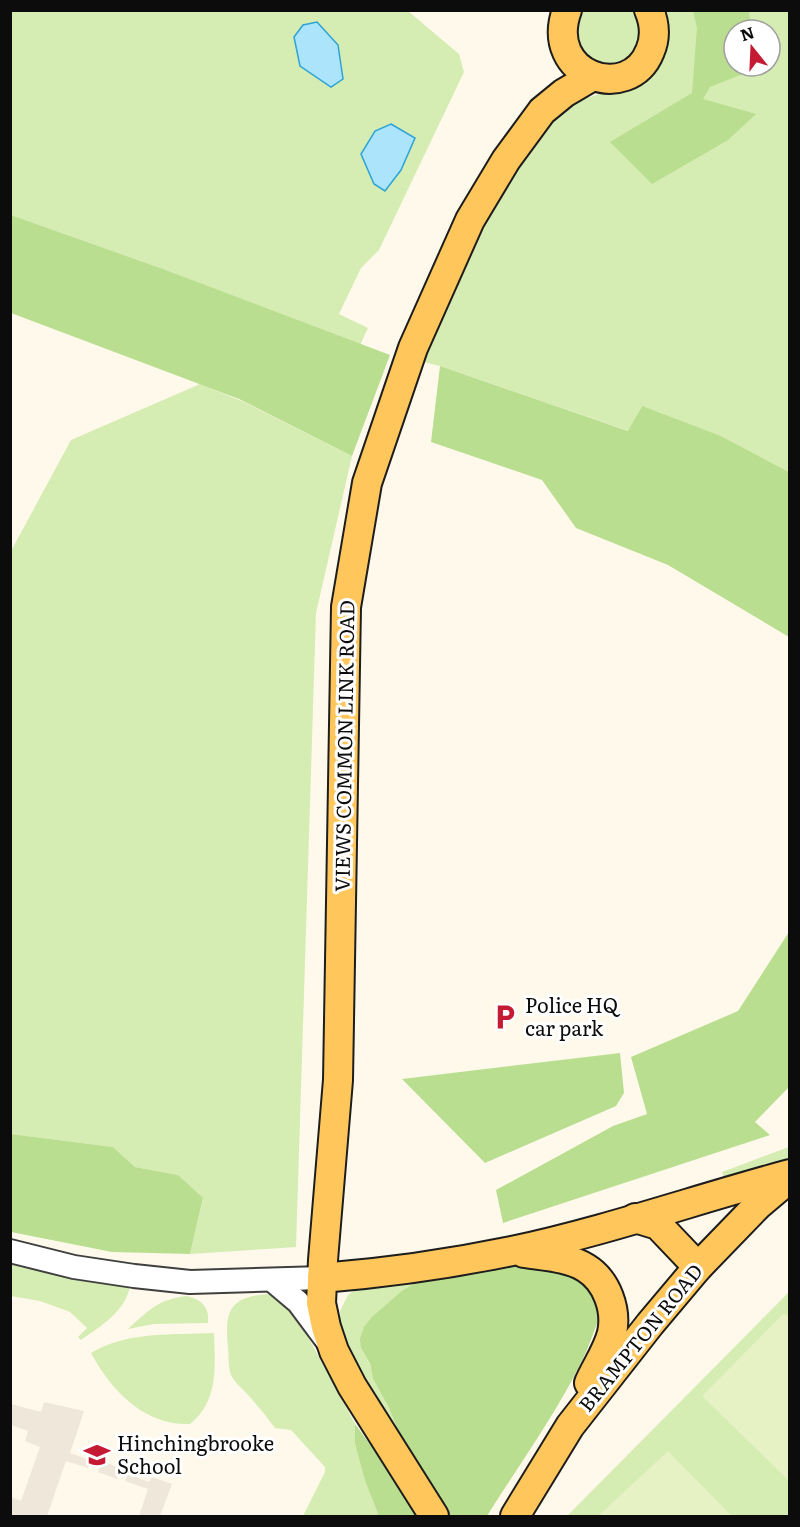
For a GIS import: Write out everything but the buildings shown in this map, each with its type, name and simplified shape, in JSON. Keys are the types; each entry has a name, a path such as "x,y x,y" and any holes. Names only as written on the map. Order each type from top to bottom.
{"main road":[{"path":"544,10 564,32 571,60 580,70 592,76 608,79 623,76 637,69 648,57 654,43 654,27 649,10"},
{"name":"VIEWS COMMON LINK ROAD","path":"542,111 564,32"},
{"name":"VIEWS COMMON LINK ROAD","path":"434,1516 352,1386 334,1351 321,1303 338,1080 346,607 367,483 413,348 470,220 506,160 542,111 564,93 592,76"},
{"path":"322,1278 425,1267 511,1251 789,1176"},
{"name":"BRAMPTON ROAD","path":"515,1516 570,1426 650,1324 698,1267 789,1176"},
{"path":"635,1218 658,1225 698,1267"},
{"path":"511,1251 559,1258 586,1268 600,1281 610,1298 614,1319 611,1336 570,1426"}],"street":[{"path":"10,1251 74,1267 190,1282 322,1278"},
{"path":"272,1280 298,1302 334,1351"}],"green space":[{"path":"10,11 408,11 459,54 464,72 379,250 361,268 339,314 368,328 360,345 166,270 11,215"},
{"path":"577,11 638,11 641,14 641,50 610,70 578,55 572,20"},
{"path":"663,11 789,11 789,472 721,436 641,407 629,431 440,366 415,360 480,222 557,114 581,100 611,90"},
{"path":"693,11 749,11 750,18 722,18 722,78 733,78 710,87 703,99 756,114 728,140 652,184 610,142 692,93 697,28"},
{"path":"11,215 166,270 390,355 352,456 239,399 11,313"},
{"path":"440,366 628,431 642,406 721,436 789,472 789,637 668,565 576,528 542,480 431,442"},
{"path":"200,384 244,402 352,456 316,613 296,1247 190,1254 203,1199 178,1175 135,1167 113,1147 11,1134 11,551 71,440"},
{"path":"789,932 789,1087 755,1122 770,1135 503,1223 496,1190 613,1126 647,1114 631,1057 738,1011"},
{"path":"620,1053 624,1093 616,1106 485,1163 402,1079"},
{"path":"11,1134 113,1147 135,1167 178,1175 203,1198 190,1254 112,1252 11,1232"},
{"path":"789,1147 789,1161 725,1182 722,1172"},
{"path":"10,1261 130,1286 118,1311 81,1340 78,1337 87,1328 70,1312 40,1301 11,1296"},
{"path":"539,1264 569,1272 592,1289 602,1312 583,1359 561,1400 487,1516 442,1516 405,1448 389,1408 373,1379 370,1364 361,1348 360,1339 364,1327 403,1290 422,1279 514,1265"},
{"path":"422,1279 403,1290 393,1300 361,1348 405,1448 360,1389 341,1333 340,1311 348,1295 359,1287"},
{"path":"789,1292 789,1516 567,1516"},
{"path":"270,1294 289,1307 301,1324 355,1424 355,1444 365,1481 378,1514 373,1516 303,1516 325,1472 325,1467 291,1430 275,1428 231,1375 227,1334 229,1314 233,1307 246,1298"},
{"path":"186,1296 196,1299 206,1308 208,1323 154,1324 128,1329 160,1303"},
{"path":"784,1313 790,1319 789,1481 702,1396"},
{"path":"214,1333 214,1371 211,1394 199,1415 190,1424 158,1419 131,1403 108,1380 91,1353 119,1341 135,1338 167,1334"},
{"path":"355,1424 422,1516 373,1516 378,1514 365,1481 355,1444"},
{"path":"668,1451 732,1516 598,1516"}],"shaded area":[{"path":"44,1402 84,1411 70,1453 90,1460 88,1468 66,1461 47,1516 11,1516 11,1497 21,1501 40,1447 25,1441 28,1431 11,1425 11,1404 41,1412"},
{"path":"101,1461 121,1468 117,1479 98,1472"},
{"path":"128,1474 149,1482 152,1477 172,1484 160,1516 139,1516 148,1489 125,1481"}],"water":[{"path":"317,22 338,45 343,79 331,87 300,66 294,37 303,25"},
{"path":"391,124 415,138 401,170 385,191 374,184 361,154 375,131"}],"place":[{"name":"Police HQ car park","path":"505,1017"},
{"name":"Hinchingbrooke School","path":"97,1455"}]}
